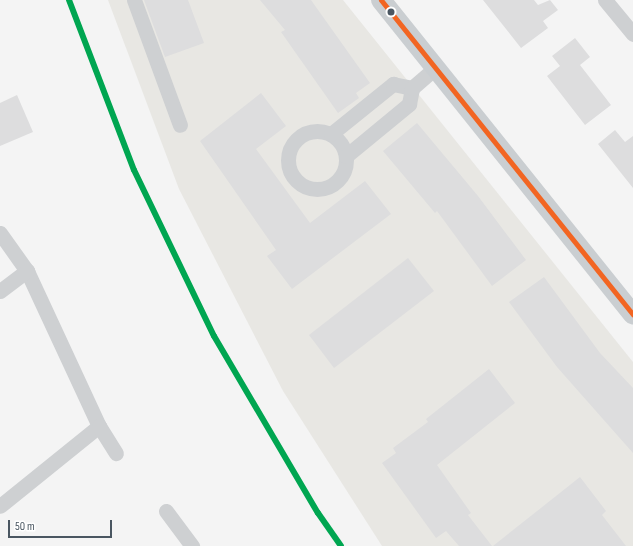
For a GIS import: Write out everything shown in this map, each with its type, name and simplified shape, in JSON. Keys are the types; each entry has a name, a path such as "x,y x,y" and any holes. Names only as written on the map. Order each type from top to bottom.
{"main road":[{"path":"381,0 633,314"}],"street":[{"path":"134,0 180,125"},
{"path":"605,0 633,34"},
{"path":"346,156 338,140 331,134 313,131 297,139 288,155 290,173 305,187 325,189 341,178 346,156 409,104 412,88 435,68"},
{"path":"331,134 392,84 412,88"},
{"path":"0,233 27,271 99,426 116,453"},
{"path":"0,291 27,271"},
{"path":"0,506 99,426"},
{"path":"166,511 192,546"}],"shaded area":[{"path":"108,0 343,0 633,362 633,546 382,546 283,391 179,189"}],"building":[{"path":"144,0 188,0 204,43 165,57"},
{"path":"260,0 311,0 370,83 356,93 359,98 338,113 281,32 285,30"},
{"path":"483,0 534,0 538,5 550,0 558,10 543,21 548,28 521,48"},
{"path":"575,38 590,57 580,65 611,105 585,125 547,76 560,66 552,56"},
{"path":"261,93 286,126 256,149 310,223 365,181 391,214 292,289 267,256 276,250 200,141"},
{"path":"17,95 33,132 0,146 0,103"},
{"path":"417,123 478,196 526,260 492,286 437,211 435,213 383,151"},
{"path":"615,130 625,142 633,136 633,188 598,144"},
{"path":"408,258 434,291 334,368 309,335"},
{"path":"544,277 600,353 633,388 633,453 557,367 509,302"},
{"path":"489,369 515,403 437,465 471,513 468,515 492,546 459,546 446,531 436,538 382,463 396,453 393,448 428,422 426,419"},
{"path":"580,477 606,511 602,515 626,546 493,546"}],"transit line":[{"path":"69,0 134,170 214,336 318,513 341,546"},
{"path":"381,0 633,314"}]}
